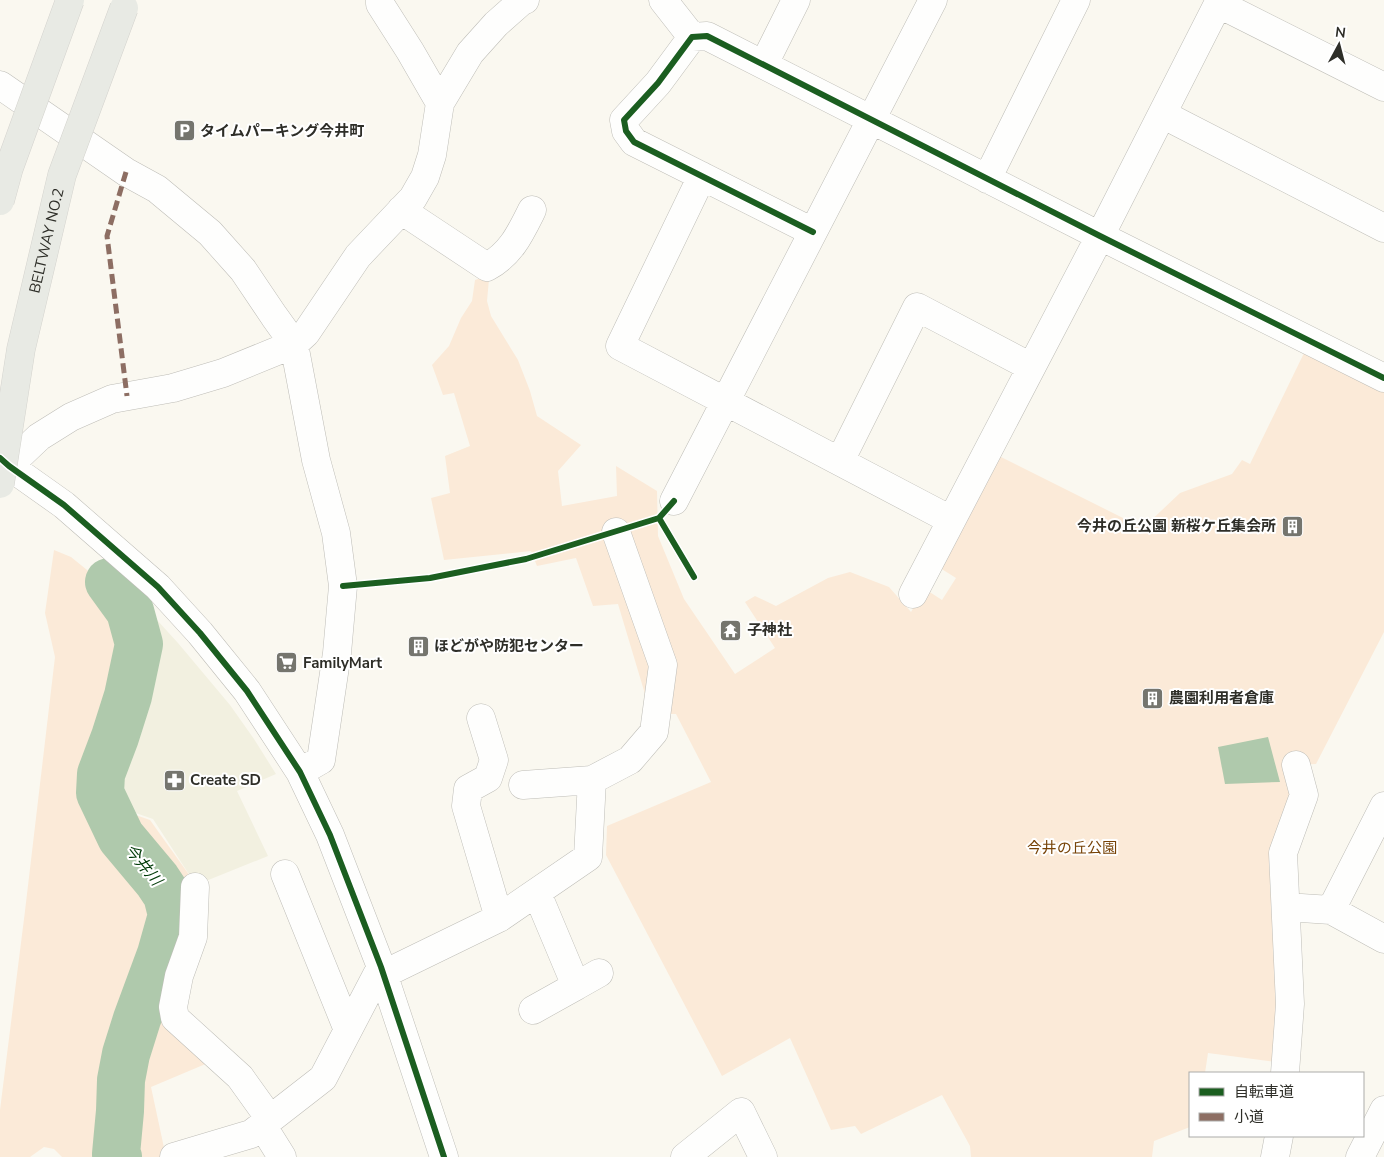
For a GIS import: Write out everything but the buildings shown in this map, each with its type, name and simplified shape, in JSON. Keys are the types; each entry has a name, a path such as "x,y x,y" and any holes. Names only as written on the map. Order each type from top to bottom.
{"main road":[{"path":"0,202 8,168 70,0"},
{"name":"BELTWAY NO.2","path":"2,470 21,349 62,175 124,8"}],"street":[{"path":"380,0 380,4 440,103"},
{"path":"444,1157 382,971 330,835 300,772 247,691 200,633 158,587 64,504 2,470 39,437 71,417 112,399 181,386 223,373 294,344 306,333 358,256 413,198 425,177 432,155 440,103 470,54 496,24 525,0"},
{"path":"663,0 692,37"},
{"path":"764,64 796,0"},
{"path":"674,501 933,0"},
{"path":"987,179 1076,0"},
{"path":"913,594 1100,236 1219,2 1384,87"},
{"path":"813,232 634,142 626,131 624,120 658,83 692,37 707,36 764,64 987,179 1384,378"},
{"path":"0,85 126,172 157,189 210,234 243,270 294,344 316,460 336,533 343,586 337,653 321,760 300,772"},
{"path":"1162,114 1384,228"},
{"path":"702,176 620,346 951,520"},
{"path":"401,210 486,266 496,262 514,245 532,210"},
{"path":"840,461 918,307 1031,367"},
{"path":"524,785 592,780 630,760 654,732 663,665 616,532"},
{"path":"481,718 494,760 488,778 468,789 466,806 499,918"},
{"path":"1284,1072 1290,1004 1283,853 1304,795 1296,765"},
{"path":"174,1157 251,1134 323,1078 382,971 499,918 588,857 592,780"},
{"path":"1330,910 1384,806"},
{"path":"285,874 348,1030"},
{"path":"196,887 193,937 180,976 173,1007 175,1018 240,1077 266,1122 282,1157"},
{"path":"537,893 576,986"},
{"path":"1286,907 1330,910 1384,938"},
{"path":"533,1010 599,973"},
{"path":"1360,1157 1384,1110"},
{"path":"685,1157 741,1112 763,1157"},
{"path":"1275,1157 1279,1137"}],"shaded area":[{"path":"157,620 230,705 276,774 237,791 268,856 196,885 153,819 127,810 116,769 132,722 139,661 145,629"},
{"path":"1268,737 1280,782 1225,784 1218,747"}],"green space":[{"name":"今井の丘公園","path":"481,278 489,279 487,301 491,316 518,360 537,416 581,445 558,471 562,506 617,496 616,466 657,491 658,536 684,599 735,674 775,648 745,602 755,596 776,606 828,578 850,572 889,587 911,612 925,589 942,600 956,578 940,568 997,455 1143,528 1180,493 1232,474 1242,460 1250,464 1305,351 1384,392 1384,632 1316,764 1296,765 1291,794 1276,1062 1208,1053 1205,1072 1189,1072 1189,1127 1154,1141 1152,1157 971,1157 970,1146 942,1095 861,1134 855,1126 831,1130 790,1038 722,1076 606,855 607,826 711,782 676,714 651,714 618,604 593,606 576,558 537,566 531,551 444,560 431,498 450,493 445,456 470,446 454,393 443,395 432,365 449,346 461,318 472,301 475,280"},
{"path":"54,550 71,557 92,574 141,635 130,723 114,768 124,811 150,820 195,883 168,984 215,1060 151,1087 166,1157 62,1157 54,1149 44,1147 30,1157 0,1157 0,1110 55,657 45,613"}],"waterway":[{"name":"今井川","path":"109,582 130,611 139,644 128,696 101,774 100,793 121,837 167,895 172,915 161,954 126,1054 121,1080 116,1154 118,1157"}],"marked path":[{"path":"126,172 107,236 127,396"}],"cycle path":[{"path":"813,232 634,142 626,131 624,120 658,83 692,37 707,36 1384,378"},
{"path":"0,458 64,505 158,587 200,633 247,691 300,772 330,835 381,967 444,1157"},
{"path":"343,586 430,578 526,559 659,518 674,501"},
{"path":"659,518 694,577"}],"place":[{"name":"タイムパーキング今井町","path":"184,131"},
{"name":"今井の丘公園 新桜ケ丘集会所","path":"1292,526"},
{"name":"子神社","path":"731,630"},
{"name":"ほどがや防犯センター","path":"418,646"},
{"name":"FamilyMart","path":"287,663"},
{"name":"農園利用者倉庫","path":"1153,698"},
{"name":"Create SD","path":"174,780"}]}
